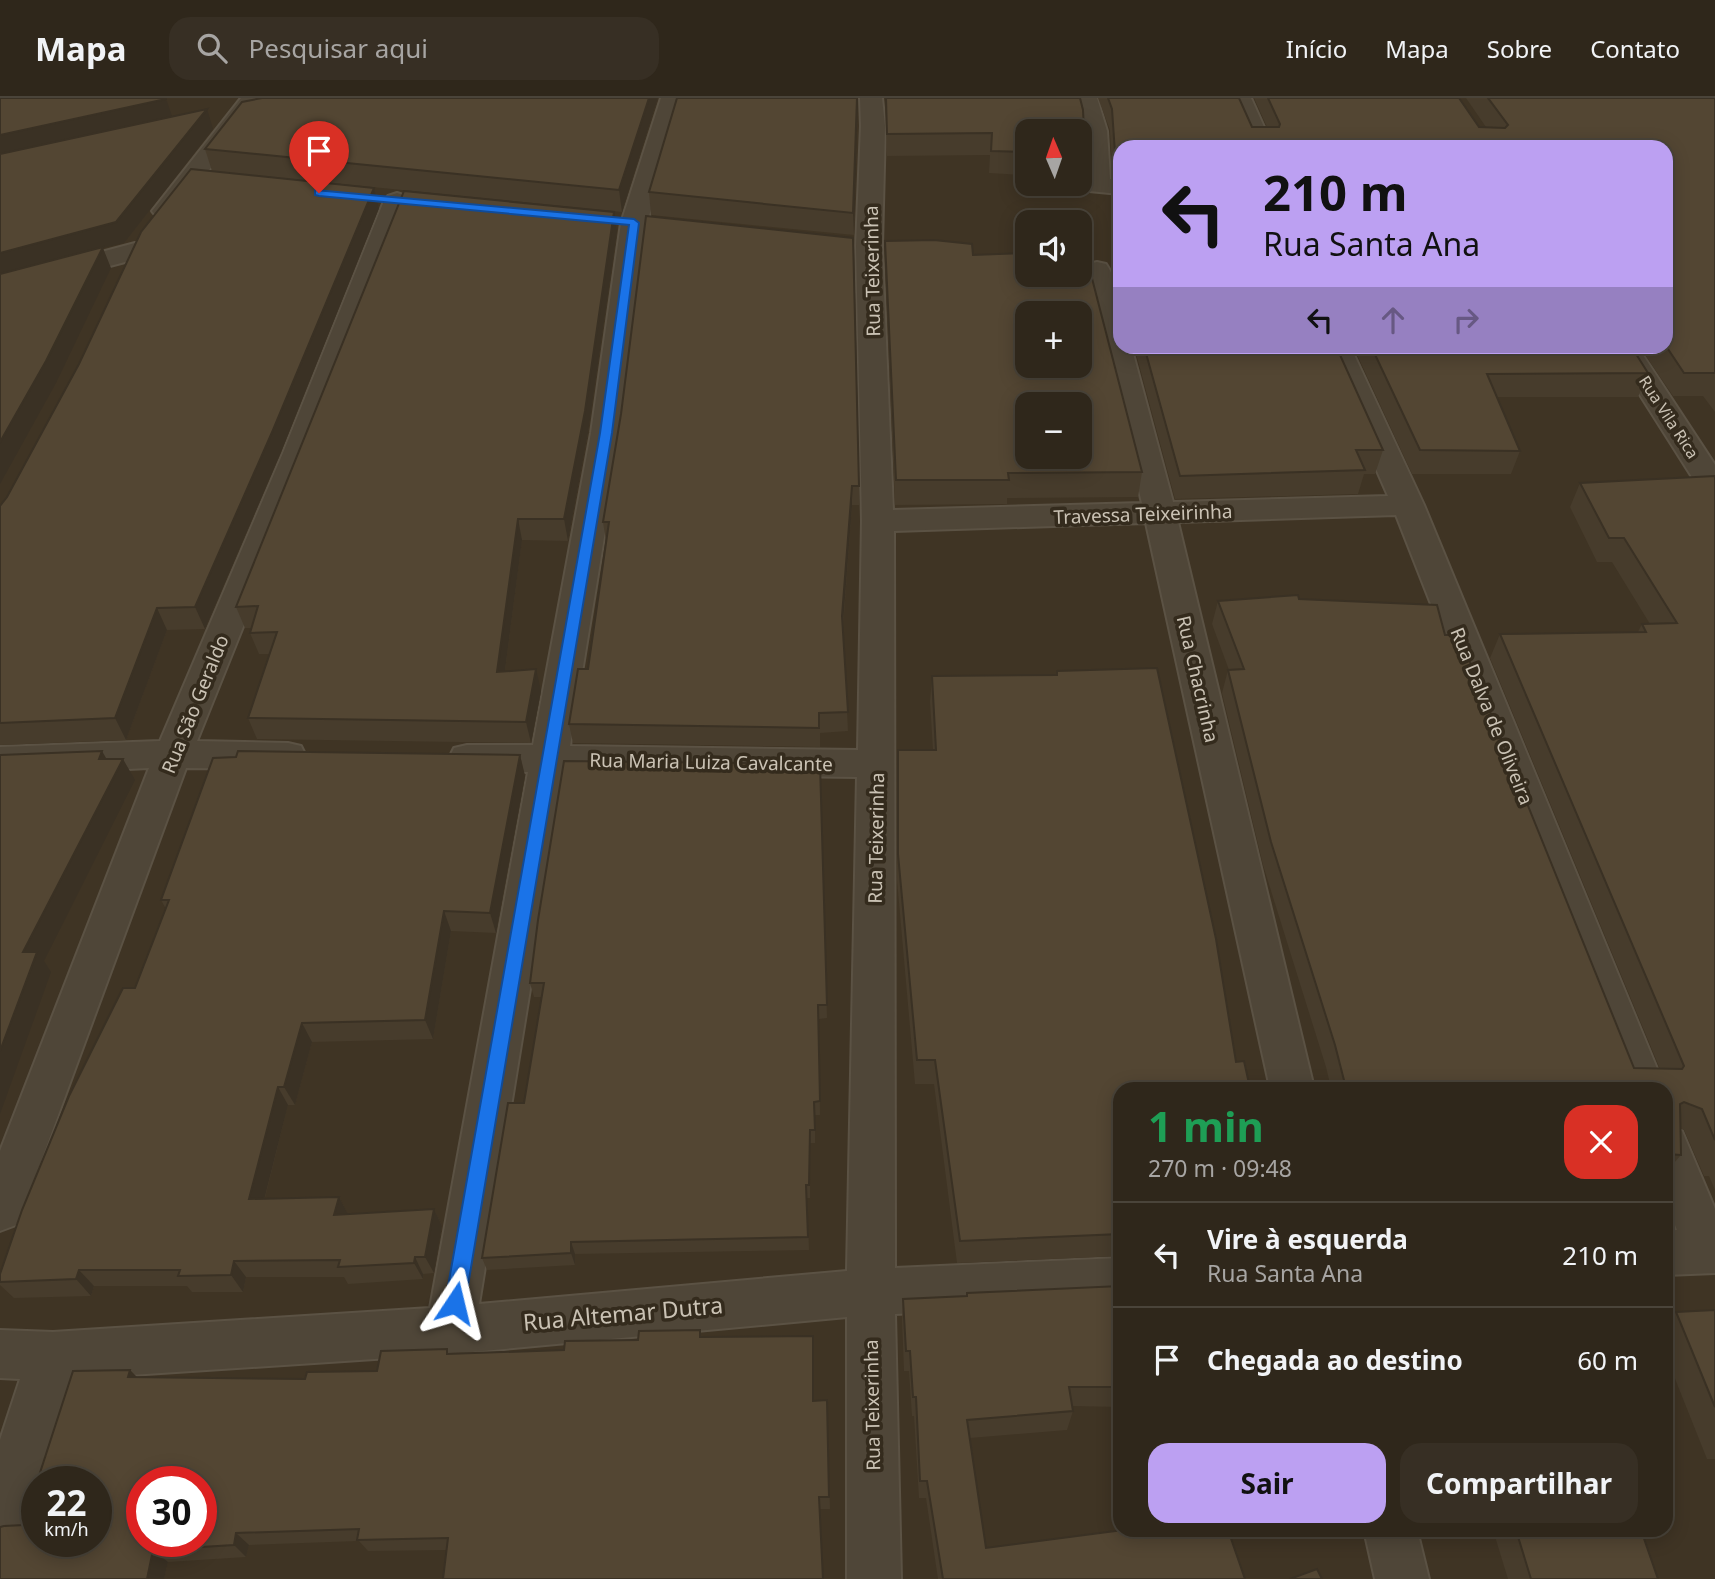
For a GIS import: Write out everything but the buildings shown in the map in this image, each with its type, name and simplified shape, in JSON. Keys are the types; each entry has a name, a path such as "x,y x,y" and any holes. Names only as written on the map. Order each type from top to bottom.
{"street":[{"path":"450,1330 606,433 635,223 672,98"},
{"name":"Rua Teixerinha","path":"871,98 873,126 869,246 878,522 870,1292 874,1579"},
{"path":"1086,98 1109,187"},
{"path":"1240,98 1258,140"},
{"path":"118,287 135,251 235,113"},
{"path":"189,179 216,182"},
{"name":"Rua São Geraldo","path":"0,1210 173,754 298,453 397,201"},
{"path":"0,287 135,251"},
{"name":"Rua Chacrinha","path":"1099,270 1113,326"},
{"name":"Rua Chacrinha","path":"1120,354 1160,513 1291,1082"},
{"name":"Rua Dalva de Oliveira","path":"1340,354 1408,505 1641,1082"},
{"name":"Rua Vila Rica","path":"1628,354 1715,489"},
{"name":"Travessa Teixeirinha","path":"878,522 1408,505"},
{"path":"0,761 173,754 327,757"},
{"name":"Rua Maria Luiza Cavalcante","path":"438,758 877,764"},
{"path":"1673,1169 1697,1252"},
{"name":"Rua Altemar Dutra","path":"0,1354 53,1356 450,1330 870,1292 1113,1282"},
{"path":"0,1518 53,1356"},
{"path":"1393,1537 1402,1579"}],"route":[{"path":"319,193 634,223 606,433 455,1303"}]}
